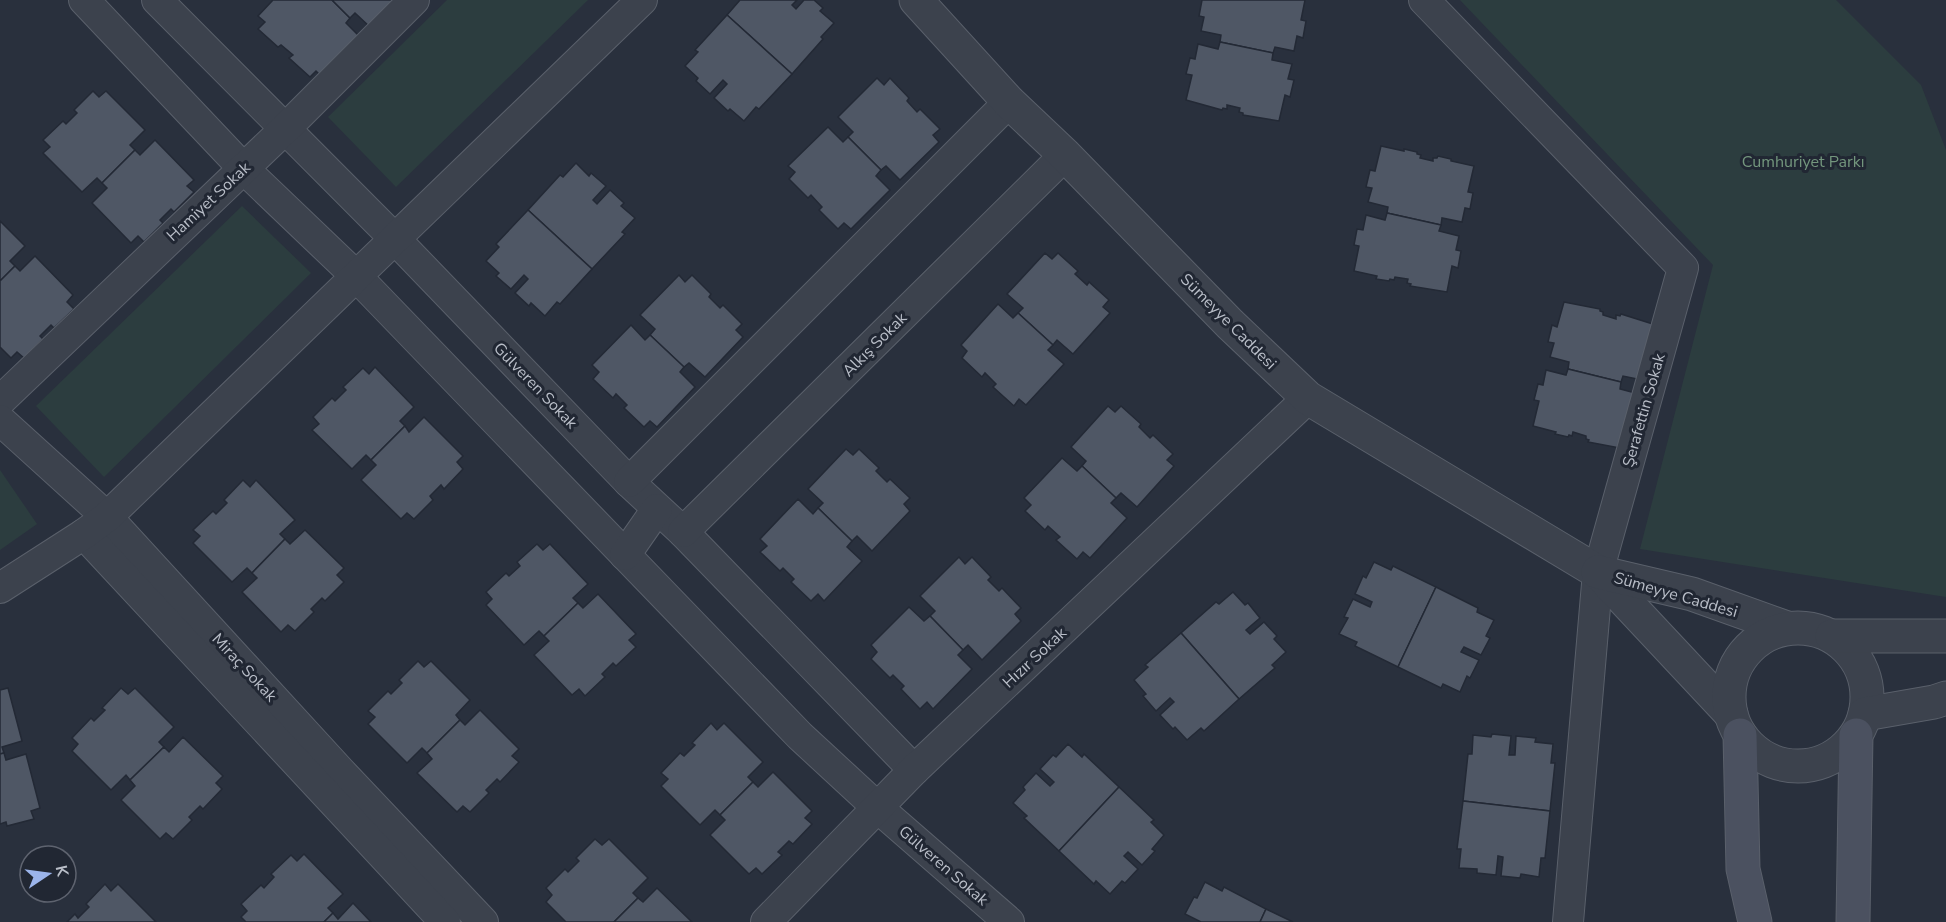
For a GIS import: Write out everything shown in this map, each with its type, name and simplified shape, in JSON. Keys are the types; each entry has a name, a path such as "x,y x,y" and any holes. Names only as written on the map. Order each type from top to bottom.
{"main road":[{"path":"1736,724 1743,869 1755,922"},
{"path":"1853,922 1861,725"}],"street":[{"name":"Gülveren Sokak","path":"84,0 243,168 357,276 800,736 878,808 1009,922"},
{"name":"Gülveren Sokak","path":"157,0 395,239 629,482 683,532 914,770"},
{"name":"Hamiyet Sokak","path":"0,401 285,129 414,0"},
{"path":"0,588 95,525 642,0"},
{"name":"Sümeyye Caddesi","path":"916,0 1009,102 1065,155 1230,324 1308,398 1598,572 1736,724"},
{"name":"Şerafettin Sokak","path":"1424,0 1683,268 1598,572 1568,922"},
{"path":"629,482 1009,102"},
{"name":"Alkış Sokak","path":"683,532 1065,155"},
{"name":"Hızır Sokak","path":"766,922 914,770 1308,398"},
{"name":"Miraç Sokak","path":"0,420 95,525 340,771 483,922"},
{"path":"625,555 657,509"},
{"path":"95,525 445,922"},
{"name":"Sümeyye Caddesi","path":"1598,572 1692,594 1787,628"},
{"path":"1787,628 1810,628 1832,636 1849,650 1862,669 1867,692 1861,725 1840,752 1821,762 1798,766 1776,762 1756,751 1736,724 1730,691 1735,668 1748,650 1766,636 1787,628"},
{"path":"1832,636 1946,636"},
{"path":"1861,725 1946,698"}],"green space":[{"path":"447,0 588,0 396,187 328,117"},
{"name":"Cumhuriyet Parkı","path":"1460,0 1836,0 1921,85 1946,150 1946,597 1640,549 1713,265"},
{"path":"242,206 311,273 104,477 36,406"},
{"path":"0,470 37,524 0,550"}],"building":[{"path":"273,0 332,0 350,18 346,23 360,37 322,77 316,71 310,77 289,58 293,55 281,45 278,47 258,29 265,22 258,16"},
{"path":"332,0 396,0 370,27 355,13 350,18"},
{"path":"740,0 797,0 792,5 796,9 804,0 814,0 823,8 820,11 834,23 792,74 727,15"},
{"path":"1202,0 1305,0 1301,20 1306,21 1303,38 1297,36 1294,51 1275,47 1273,53 1220,42 1221,35 1201,31 1204,17 1199,16"},
{"path":"727,15 792,74 759,109 756,107 744,121 714,98 727,84 723,80 710,94 685,66 698,52 695,50"},
{"path":"1220,42 1273,53 1272,60 1292,64 1288,79 1294,80 1290,97 1285,95 1279,121 1243,115 1239,112 1240,108 1227,105 1227,109 1222,110 1186,100 1192,75 1186,74 1190,58 1195,59 1198,44 1218,49"},
{"path":"877,78 884,85 890,78 909,98 907,101 917,112 920,109 940,129 933,135 939,142 900,180 886,166 881,170 848,137 853,132 838,117"},
{"path":"93,91 99,97 106,91 145,130 130,145 135,150 102,183 97,178 82,192 43,153 50,147 43,140 63,121 66,124 77,113 74,110"},
{"path":"828,127 843,142 848,137 881,170 876,176 890,190 851,229 844,223 838,229 819,210 822,207 811,195 808,198 789,179 795,172 788,166"},
{"path":"155,140 194,180 187,186 194,192 174,212 171,209 160,220 163,223 144,242 138,236 131,243 92,203 107,188 102,183 135,150 140,155"},
{"path":"1381,146 1417,152 1421,155 1420,158 1433,161 1433,158 1438,156 1474,166 1468,192 1473,193 1470,209 1465,208 1462,222 1442,218 1441,225 1387,213 1388,207 1368,202 1372,188 1366,187 1370,170 1375,171"},
{"path":"576,163 589,176 591,173 606,186 593,200 597,204 610,190 624,203 621,206 635,218 622,232 625,234 592,269 528,210 560,175 563,177"},
{"path":"528,210 592,269 560,304 557,302 545,316 515,293 528,279 524,275 511,289 496,276 499,273 486,261 499,247 496,244"},
{"path":"1387,213 1441,225 1439,231 1459,236 1456,250 1461,251 1458,268 1452,266 1447,292 1410,286 1411,284 1407,283 1408,279 1395,277 1394,280 1389,281 1354,271 1359,246 1354,245 1357,229 1363,230 1366,215 1385,220"},
{"path":"0,221 25,246 10,261 15,266 0,281"},
{"path":"1045,253 1052,259 1058,253 1078,271 1075,274 1087,285 1089,282 1109,300 1103,307 1110,313 1073,354 1057,340 1053,345 1018,313 1023,308 1007,294"},
{"path":"35,256 73,295 67,302 74,309 54,328 51,325 40,336 43,339 24,358 17,352 11,358 0,347 0,281 15,266 20,271"},
{"path":"679,275 685,282 692,275 711,294 709,297 720,308 723,305 742,324 736,330 743,337 705,377 689,363 684,367 650,335 655,329 640,315"},
{"path":"1564,302 1600,309 1603,315 1616,319 1616,315 1621,314 1656,325 1642,380 1623,376 1621,382 1568,369 1569,362 1550,357 1554,343 1548,342 1552,325 1557,327"},
{"path":"998,304 1013,318 1018,313 1053,345 1048,350 1064,364 1026,405 1019,399 1014,406 993,387 996,384 985,373 982,377 962,358 967,351 961,345"},
{"path":"631,325 645,340 650,335 684,367 680,372 695,387 657,427 650,421 644,427 624,408 627,405 616,394 613,398 593,379 599,372 592,365"},
{"path":"375,367 414,407 400,421 405,426 371,460 366,455 352,469 312,430 319,424 313,417 332,398 335,401 346,390 343,387 363,368 369,374"},
{"path":"1568,369 1621,382 1620,389 1639,394 1625,449 1588,442 1586,436 1573,432 1572,436 1568,437 1533,426 1539,401 1534,400 1538,384 1543,385 1546,370 1566,375"},
{"path":"1108,406 1115,412 1121,406 1141,424 1139,427 1150,438 1153,435 1173,454 1167,460 1174,466 1137,507 1121,493 1116,498 1082,466 1086,461 1071,447"},
{"path":"424,417 463,456 457,462 463,469 444,489 441,485 430,496 433,500 414,519 407,513 401,519 361,480 376,465 371,460 405,426 409,432"},
{"path":"846,449 853,455 859,449 879,468 876,471 887,482 890,479 910,498 904,504 910,511 872,551 857,536 852,541 818,508 823,503 808,489"},
{"path":"1062,458 1077,471 1082,466 1116,498 1111,503 1127,518 1090,558 1083,552 1077,559 1056,540 1060,537 1048,526 1045,530 1025,511 1031,505 1024,498"},
{"path":"243,480 250,487 256,480 295,520 280,534 285,539 252,573 247,568 232,582 193,543 200,536 193,530 213,511 216,514 227,503 224,500"},
{"path":"798,499 813,514 818,508 852,541 847,547 862,561 824,601 818,594 811,601 791,582 794,579 783,568 780,571 760,552 767,546 760,539"},
{"path":"305,530 344,568 337,575 344,582 325,601 322,598 311,609 314,612 295,631 288,625 281,632 242,592 257,578 252,573 285,539 290,544"},
{"path":"537,544 543,550 550,544 588,584 573,598 578,603 544,636 539,631 524,645 486,605 492,599 486,592 506,573 509,576 520,566 517,562"},
{"path":"959,557 965,564 972,557 991,577 988,580 999,591 1002,588 1021,608 1015,614 1021,621 982,660 968,645 963,650 930,616 935,611 920,596"},
{"path":"1374,562 1391,570 1393,566 1436,587 1398,667 1355,646 1357,642 1339,634 1348,618 1344,617 1353,599 1370,607 1372,602 1355,594 1363,576 1366,578"},
{"path":"1436,587 1478,608 1477,612 1494,620 1486,636 1490,638 1481,655 1464,647 1461,652 1479,660 1470,678 1467,676 1460,692 1443,684 1441,688 1398,667"},
{"path":"1233,592 1245,605 1248,603 1260,618 1246,630 1250,634 1264,622 1277,636 1274,639 1286,652 1272,665 1275,668 1239,699 1181,633 1216,602 1219,604"},
{"path":"598,594 636,634 629,640 636,647 616,666 613,663 602,674 605,677 585,696 579,689 572,695 534,655 549,641 544,636 578,603 583,608"},
{"path":"909,607 924,621 930,616 963,650 958,655 972,669 933,709 927,702 920,709 901,689 904,686 893,675 890,678 871,659 877,652 871,645"},
{"path":"1181,633 1239,699 1204,731 1201,728 1187,740 1160,715 1174,702 1170,698 1156,711 1143,696 1146,694 1134,680 1148,667 1145,665"},
{"path":"418,661 424,667 431,661 470,700 456,715 460,720 427,753 422,748 407,763 368,724 375,717 368,711 388,691 391,694 402,683 399,680"},
{"path":"8,688 22,741 2,747 4,753 0,754 0,690"},
{"path":"121,688 128,694 135,688 174,727 159,742 164,747 130,780 126,775 111,790 72,751 78,744 72,738 91,718 94,721 105,710 102,708"},
{"path":"480,710 519,749 512,756 519,762 500,782 497,779 486,790 489,793 470,812 463,806 457,812 417,773 432,759 427,753 460,720 465,725"},
{"path":"711,723 717,730 724,723 763,762 748,777 753,782 720,815 715,810 700,825 661,786 668,779 661,773 680,753 684,756 695,745 692,743"},
{"path":"1492,734 1511,736 1509,755 1515,755 1516,736 1536,738 1535,742 1553,744 1551,763 1555,763 1550,811 1463,801 1468,754 1472,754 1473,735 1491,737"},
{"path":"183,737 223,776 216,783 222,789 203,809 200,806 189,817 192,820 173,839 166,833 160,839 121,800 135,786 130,780 164,747 169,752"},
{"path":"1068,744 1082,757 1084,754 1119,787 1059,851 1024,818 1027,816 1013,803 1036,773 1050,786 1054,782 1040,769"},
{"path":"4,753 6,760 26,754 40,808 31,811 34,819 7,826 6,822 0,824 0,754"},
{"path":"773,772 812,811 805,818 812,824 793,844 789,841 778,852 782,855 762,874 756,868 749,874 710,835 725,820 720,815 753,782 758,787"},
{"path":"1119,787 1154,820 1151,822 1164,835 1152,849 1155,851 1142,865 1128,852 1124,856 1138,869 1110,894 1096,881 1094,884 1059,851"},
{"path":"1463,801 1550,811 1545,858 1541,858 1539,877 1521,874 1520,878 1501,876 1503,857 1498,856 1496,875 1477,873 1477,869 1459,868 1461,849 1457,849"},
{"path":"595,839 602,845 609,839 648,878 633,893 638,898 614,922 566,922 546,902 552,895 546,888 565,869 568,872 579,861 576,858"},
{"path":"304,854 343,894 328,908 333,913 324,922 246,922 241,917 247,911 241,904 261,885 264,888 274,877 271,874 291,855 297,861"},
{"path":"1205,882 1222,891 1224,887 1266,909 1260,922 1201,922 1185,914"},
{"path":"105,884 111,891 118,884 156,922 67,922 75,914 78,918 89,907 86,904"},
{"path":"657,888 692,922 614,922 638,898 643,902"},
{"path":"353,903 371,922 324,922 333,913 338,919"},
{"path":"1266,909 1293,922 1260,922"}]}
